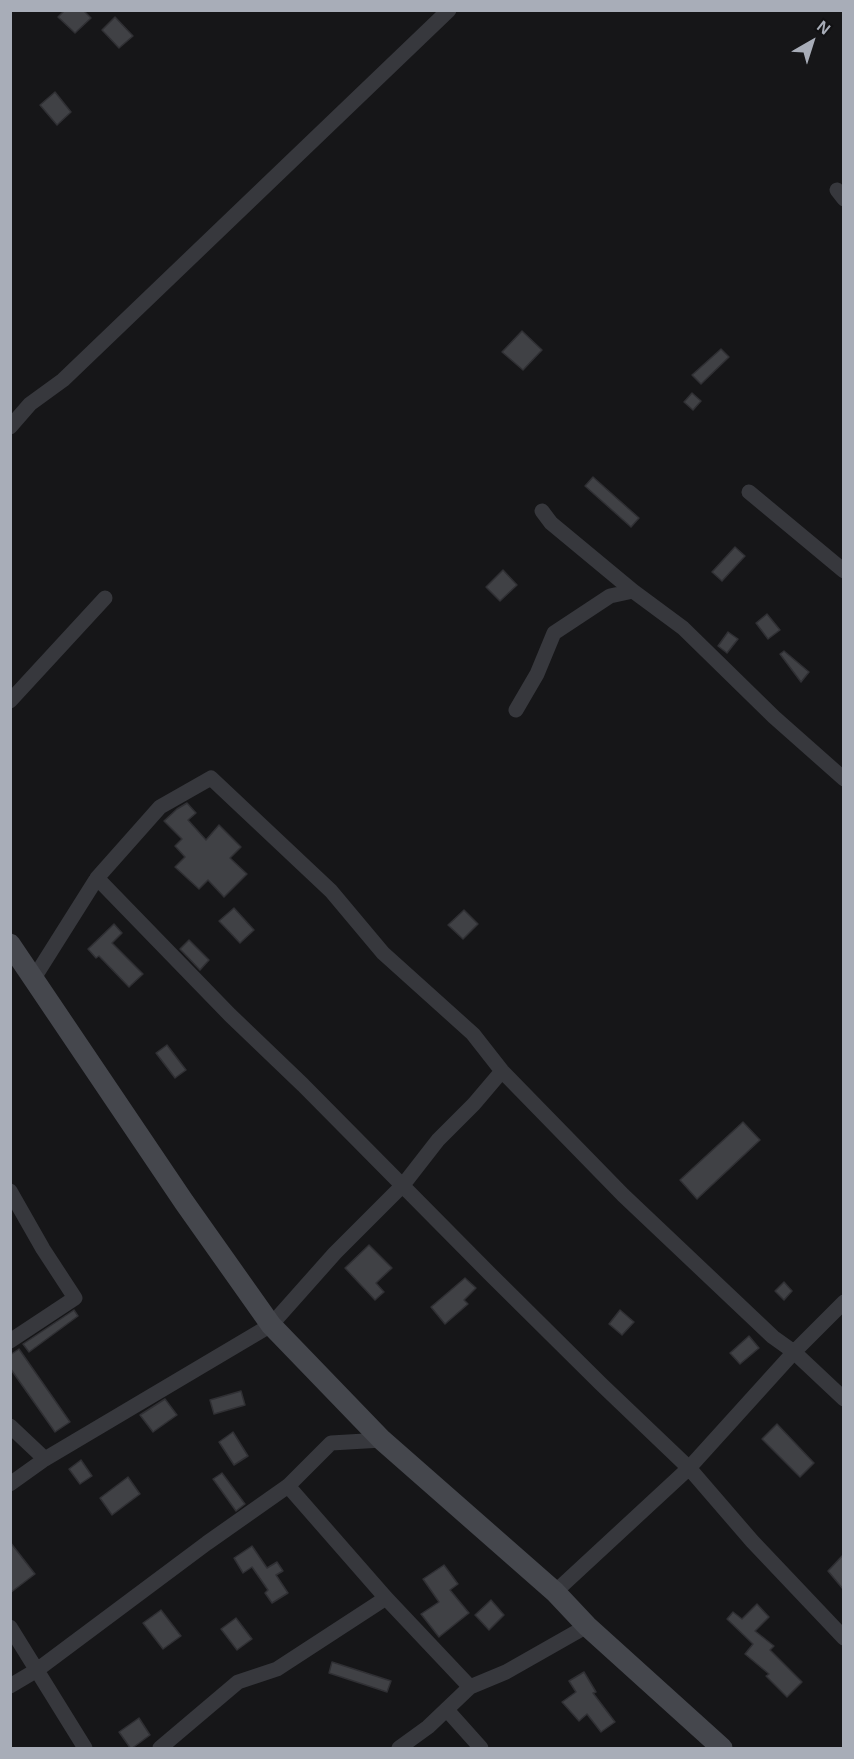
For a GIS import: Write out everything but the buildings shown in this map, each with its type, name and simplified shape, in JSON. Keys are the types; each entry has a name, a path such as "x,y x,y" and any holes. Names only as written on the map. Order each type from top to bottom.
{"street":[{"path":"10,427 30,404 63,380 449,10"},
{"path":"749,492 843,572"},
{"path":"542,511 551,523 633,591 683,628 774,717 843,779"},
{"path":"516,710 537,674 554,633 610,596 633,591"},
{"path":"10,701 105,598"},
{"path":"34,978 97,878 160,807 211,778 331,891 383,953 473,1034 502,1071 623,1196 773,1337 794,1352 843,1399"},
{"path":"97,878 230,1016 303,1085 593,1376 660,1438 843,1638"},
{"path":"10,944 184,1202 271,1325 382,1440 555,1592 587,1626 722,1749"},
{"path":"10,1484 45,1459 271,1325 334,1253 403,1185 438,1140 474,1104 502,1071"},
{"path":"10,1191 42,1249 75,1298 10,1341"},
{"path":"555,1592 689,1468 794,1352 843,1302"},
{"path":"10,1426 45,1459"},
{"path":"10,1686 37,1670 207,1543 288,1486 331,1443 382,1440"},
{"path":"288,1486 386,1598 470,1687"},
{"path":"160,1749 238,1682 277,1669 386,1598"},
{"path":"399,1749 428,1727 470,1687 506,1672 587,1626"},
{"path":"10,1627 85,1749"},
{"path":"447,1710 481,1749"}]}
